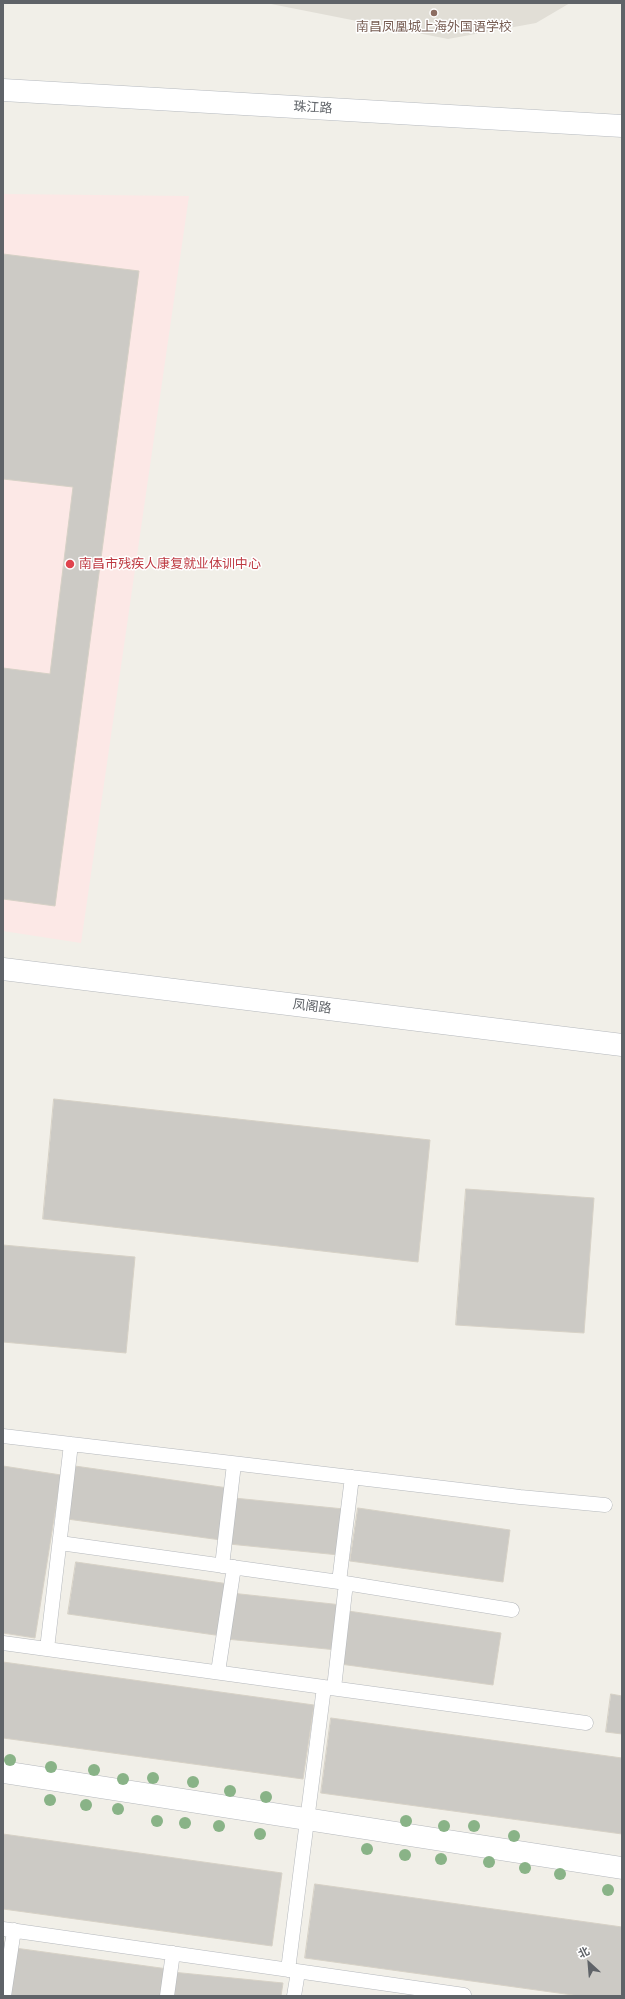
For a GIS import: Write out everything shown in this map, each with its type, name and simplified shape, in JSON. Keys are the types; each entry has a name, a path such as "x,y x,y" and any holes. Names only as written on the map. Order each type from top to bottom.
{"street":[{"name":"珠江路","path":"3,90 622,126"},
{"name":"凤阁路","path":"3,969 622,1045"},
{"path":"3,1772 622,1868"}],"lane":[{"path":"3,1436 520,1498 605,1504"},
{"path":"47,1649 71,1444"},
{"path":"218,1672 228,1567 234,1464"},
{"path":"294,1996 293,1971 307,1819 329,1688 342,1582 352,1477"},
{"path":"60,1543 342,1582 512,1610"},
{"path":"3,1642 586,1723"},
{"path":"4,1996 8,1929 464,1996"},
{"path":"167,1996 173,1953"}],"shaded area":[{"name":"南昌凤凰城上海外国语学校","path":"266,3 570,3 536,23 448,39"},
{"name":"南昌市残疾人康复就业体训中心","path":"3,194 189,196 81,943 3,931"}],"building":[{"path":"3,254 139,271 55,906 3,899 3,668 50,674 73,487 3,479"},
{"path":"54,1099 430,1140 418,1262 43,1219"},
{"path":"466,1189 594,1198 584,1333 456,1325"},
{"path":"3,1245 135,1257 126,1353 3,1342"},
{"path":"3,1466 61,1475 35,1638 3,1633"},
{"path":"75,1466 228,1488 221,1540 67,1519"},
{"path":"234,1498 344,1509 339,1555 229,1544"},
{"path":"358,1508 510,1530 503,1582 350,1561"},
{"path":"76,1562 229,1584 222,1636 68,1614"},
{"path":"231,1593 342,1605 337,1650 226,1639"},
{"path":"348,1611 501,1633 493,1685 340,1664"},
{"path":"3,1662 314,1705 303,1779 3,1738"},
{"path":"611,1694 622,1696 622,1734 606,1732"},
{"path":"331,1718 622,1758 622,1834 321,1793"},
{"path":"3,1834 282,1873 272,1946 3,1909"},
{"path":"315,1884 622,1927 622,1996 580,1996 305,1958"},
{"path":"15,1948 168,1969 164,1996 8,1996"},
{"path":"172,1972 283,1983 281,1996 170,1996"}],"place":[{"name":"南昌凤凰城上海外国语学校","path":"434,13"},
{"name":"南昌市残疾人康复就业体训中心","path":"70,564"}]}
